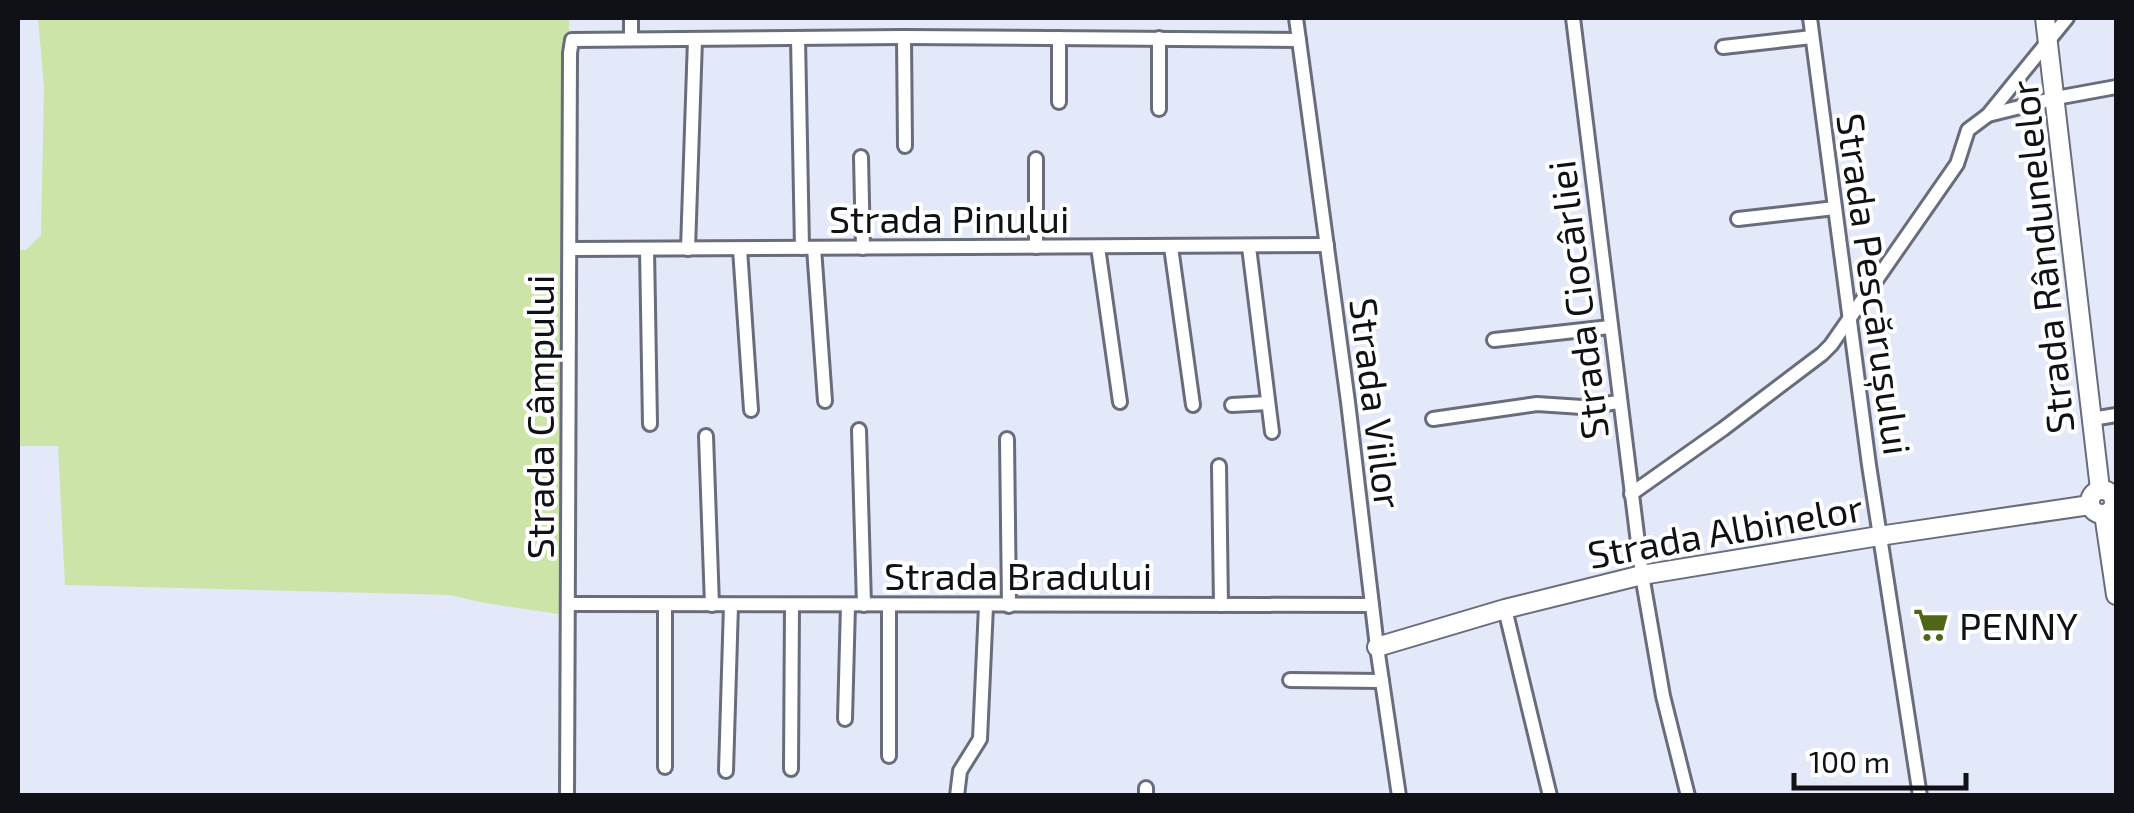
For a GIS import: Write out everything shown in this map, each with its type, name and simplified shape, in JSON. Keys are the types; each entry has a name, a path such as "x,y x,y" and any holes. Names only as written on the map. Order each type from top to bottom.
{"street":[{"path":"631,18 631,39 1299,40"},
{"name":"Strada Viilor","path":"1296,18 1399,796"},
{"name":"Strada Ciocârliei","path":"1573,18 1642,575 1663,696 1688,796"},
{"name":"Strada Pescărușului","path":"1810,18 1879,536 1920,796"},
{"name":"Strada Rândunelelor","path":"2046,18 2116,595"},
{"path":"1631,494 1822,354 1957,164 1968,130 1988,114 2067,18"},
{"path":"904,37 905,146"},
{"path":"1723,47 1812,37"},
{"path":"798,38 808,248 825,401"},
{"path":"1059,38 1059,102"},
{"path":"1158,38 1159,109"},
{"name":"Strada Câmpului","path":"567,796 570,53 572,40 631,39"},
{"path":"688,249 695,39"},
{"path":"1988,114 2116,88"},
{"path":"861,157 863,248"},
{"path":"1036,159 1036,247"},
{"path":"1738,219 1835,208"},
{"name":"Strada Pinului","path":"570,249 1327,245"},
{"path":"1098,247 1120,402"},
{"path":"1171,247 1193,405"},
{"path":"1248,247 1272,432"},
{"path":"646,249 650,424"},
{"path":"740,249 750,410"},
{"path":"1494,340 1610,326"},
{"path":"1433,419 1538,404 1582,407 1619,402"},
{"path":"1232,404 1268,403"},
{"path":"2092,418 2116,416"},
{"path":"859,430 864,605"},
{"path":"706,436 712,605"},
{"path":"1007,438 1009,606"},
{"path":"1219,466 1221,606"},
{"name":"Strada Albinelor","path":"1377,647 1505,608 1642,575 2105,501"},
{"name":"Strada Bradului","path":"568,604 1372,605"},
{"path":"665,604 665,767"},
{"path":"726,770 731,605"},
{"path":"791,770 792,605"},
{"path":"845,719 848,605"},
{"path":"888,756 889,605"},
{"path":"957,796 960,771 980,740 986,606"},
{"path":"1505,608 1550,796"},
{"path":"1290,680 1382,681"}],"green space":[{"path":"38,18 569,18 565,615 449,595 65,585 58,446 18,446 18,250 26,250 41,235 44,87"}],"place":[{"name":"PENNY","path":"1931,625"}]}
